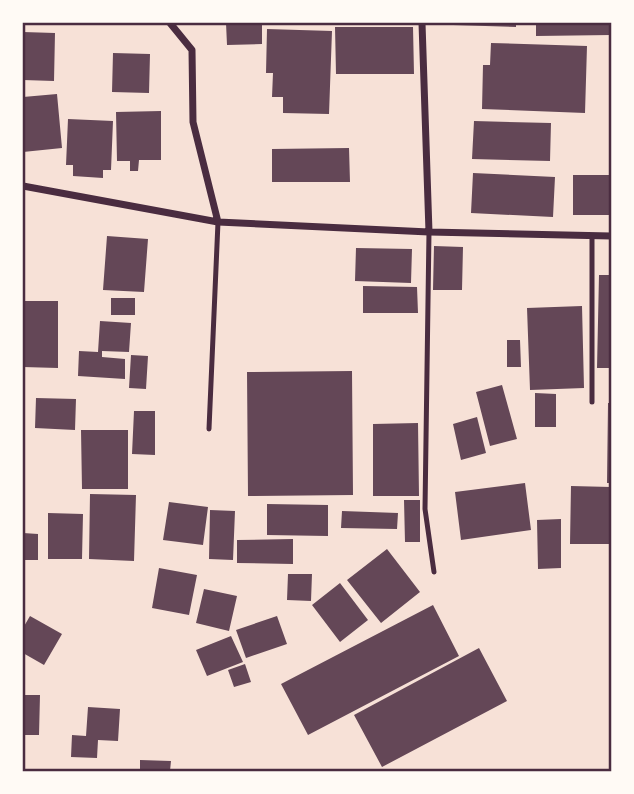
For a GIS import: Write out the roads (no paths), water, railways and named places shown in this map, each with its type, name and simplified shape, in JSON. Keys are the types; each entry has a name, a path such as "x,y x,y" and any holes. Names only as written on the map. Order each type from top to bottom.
{"street":[{"path":"170,23 192,50 193,122 218,222"},
{"path":"422,23 429,232"},
{"path":"23,186 218,222 429,232 611,236"}],"lane":[{"path":"209,429 218,222"},
{"path":"429,232 425,509 434,572"},
{"path":"592,236 592,402"}]}
